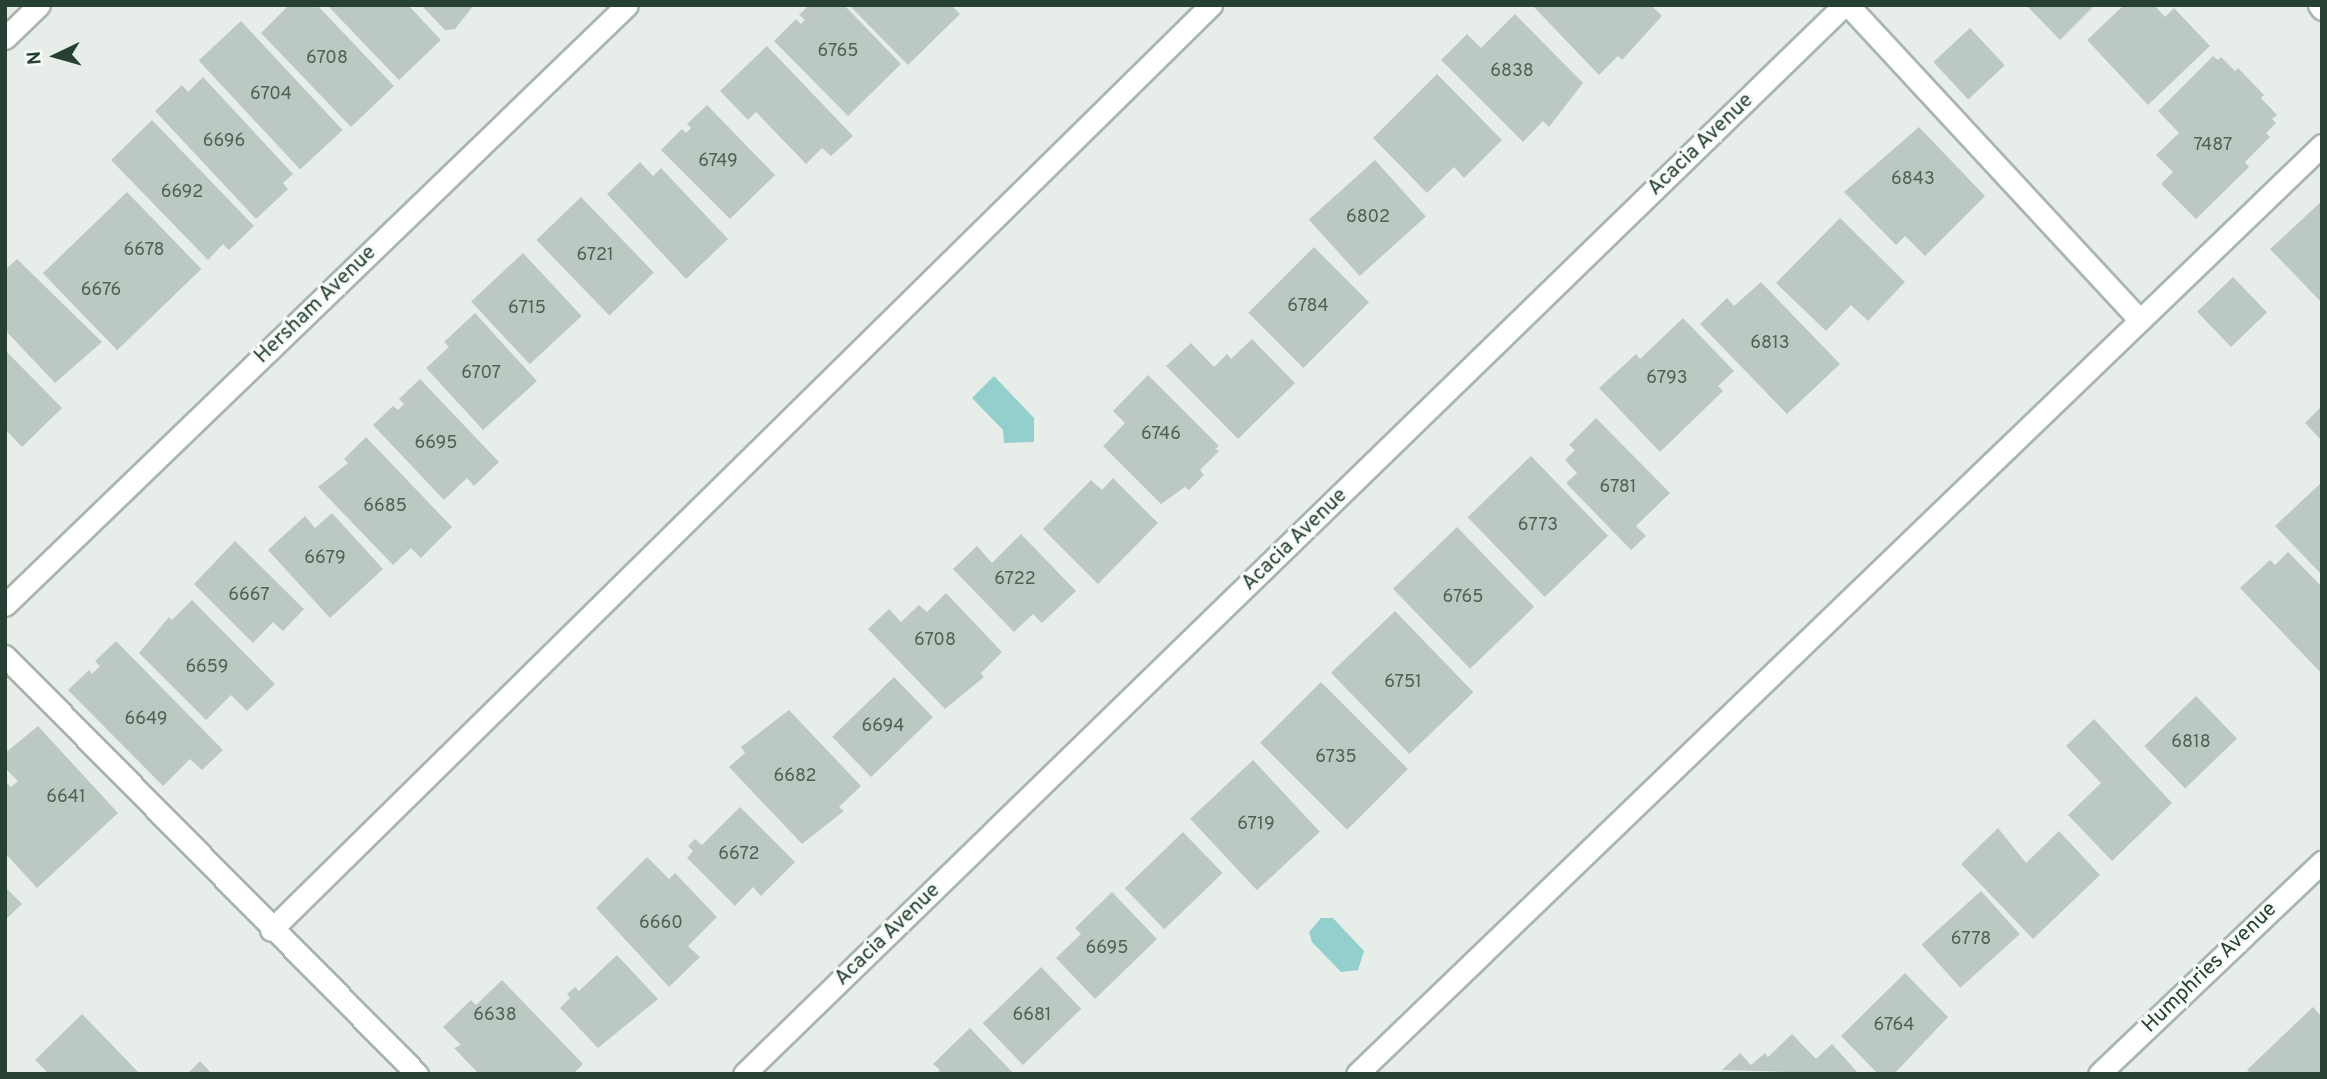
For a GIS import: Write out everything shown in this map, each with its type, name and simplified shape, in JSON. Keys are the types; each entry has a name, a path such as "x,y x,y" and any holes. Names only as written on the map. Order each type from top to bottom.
{"street":[{"path":"5,38 40,5"},
{"name":"Hersham Avenue","path":"5,605 626,5"},
{"path":"271,930 1211,5"},
{"path":"1846,5 2139,319"},
{"name":"Acacia Avenue","path":"744,1074 1846,5"},
{"path":"1357,1074 2322,145"},
{"path":"5,656 271,930 417,1074"},
{"name":"Humphries Avenue","path":"2099,1074 2322,862"}],"water":[{"path":"994,376 1034,418 1034,442 1004,443 1003,430 972,398"},
{"path":"1321,918 1333,918 1364,951 1358,970 1341,972 1312,942 1309,932"}],"building":[{"path":"289,5 317,5 394,86 351,127 261,33"},
{"path":"327,5 408,5 441,40 399,80"},
{"path":"421,5 474,5 455,29 445,30"},
{"path":"809,5 844,5 901,64 848,116 774,41 796,19 801,24 805,20 799,15"},
{"path":"849,5 951,5 960,14 908,65"},
{"path":"1532,5 1651,5 1662,16 1622,60 1618,56 1599,75"},
{"path":"2026,5 2095,5 2060,40"},
{"path":"2124,5 2154,5 2165,17 2174,8 2210,46 2148,105 2087,40"},
{"path":"1515,14 1583,83 1549,127 1543,121 1523,142 1441,60 1467,34 1481,48"},
{"path":"241,21 343,130 300,170 199,61"},
{"path":"1970,28 2005,65 1968,99 1933,62"},
{"path":"767,46 853,136 831,156 822,148 806,164 756,112 748,120 720,91"},
{"path":"2213,56 2218,60 2221,57 2235,71 2238,68 2264,95 2261,98 2277,115 2272,119 2276,123 2266,133 2270,137 2245,162 2249,167 2196,219 2161,184 2173,172 2156,155 2179,133 2158,111"},
{"path":"1437,74 1502,140 1464,178 1454,167 1427,193 1373,138"},
{"path":"203,77 293,174 283,183 288,189 256,219 155,111 182,85 188,92"},
{"path":"707,105 775,175 730,219 661,150 682,129 686,133 691,128 687,124"},
{"path":"152,120 254,226 229,250 223,244 208,260 111,160"},
{"path":"1919,127 1985,196 1925,256 1905,236 1896,245 1844,192"},
{"path":"1375,160 1426,216 1360,276 1309,220"},
{"path":"640,162 653,176 661,168 728,239 686,279 607,194"},
{"path":"127,192 201,269 117,350 43,273"},
{"path":"581,197 654,273 609,316 536,240"},
{"path":"2322,201 2322,303 2270,249"},
{"path":"1840,218 1905,282 1868,321 1851,305 1826,331 1776,283"},
{"path":"1314,247 1369,302 1303,368 1248,313"},
{"path":"523,253 582,316 530,364 471,301"},
{"path":"17,259 102,342 55,383 5,330 5,270"},
{"path":"2233,277 2267,312 2231,347 2197,312"},
{"path":"1761,282 1840,364 1787,414 1700,324 1727,298 1734,306"},
{"path":"475,313 537,381 483,430 426,368 449,347 444,342"},
{"path":"1683,318 1734,371 1718,386 1723,391 1660,452 1599,388 1636,354 1640,359"},
{"path":"1252,339 1295,383 1238,439 1166,366 1191,343 1214,367 1227,354 1231,359"},
{"path":"5,350 62,408 22,447 5,429"},
{"path":"1148,375 1219,446 1215,449 1219,451 1200,470 1204,475 1189,490 1185,487 1161,504 1103,446 1125,423 1113,411"},
{"path":"420,379 499,462 474,486 467,478 444,500 373,425 393,406 398,410 404,404 399,399"},
{"path":"2322,406 2322,441 2305,423"},
{"path":"1596,418 1670,493 1636,526 1646,536 1631,550 1566,483 1577,473 1565,460 1575,450 1569,445"},
{"path":"366,437 452,527 421,558 411,548 393,565 318,487 348,463 344,459"},
{"path":"1531,456 1608,536 1545,597 1468,517"},
{"path":"1113,478 1158,523 1098,584 1043,529 1091,480 1102,490"},
{"path":"2322,482 2322,575 2275,526"},
{"path":"332,513 383,569 330,618 268,550 305,516 315,528"},
{"path":"1457,527 1534,607 1470,669 1393,589"},
{"path":"1021,534 1076,591 1042,623 1033,614 1014,632 953,569 977,546 992,563"},
{"path":"235,541 304,609 283,631 273,622 253,643 194,584"},
{"path":"2288,552 2322,587 2322,674 2240,588 2270,560 2275,565"},
{"path":"946,593 1002,652 981,673 984,677 945,709 868,629 889,609 901,622 919,605 927,612"},
{"path":"192,600 275,684 247,711 231,695 206,720 139,653 169,617 172,620"},
{"path":"1395,611 1473,692 1409,754 1331,673"},
{"path":"116,641 223,750 202,770 190,759 163,786 68,690 89,670 92,674 100,666 95,661"},
{"path":"894,677 933,717 871,777 832,737"},
{"path":"1321,682 1408,769 1347,830 1260,743"},
{"path":"2196,696 2237,738 2185,788 2144,746"},
{"path":"789,710 861,786 839,807 844,811 802,844 729,767 745,753 741,747"},
{"path":"2094,719 2172,803 2112,861 2068,815 2101,783 2066,746"},
{"path":"38,726 118,813 37,888 5,853 5,781 11,787 18,781 5,768 5,753"},
{"path":"1253,760 1320,832 1257,890 1190,819"},
{"path":"740,807 795,862 761,896 753,887 735,906 687,858 693,851 688,846 695,839 702,845"},
{"path":"1998,828 2026,863 2059,831 2100,875 2033,939 1961,864"},
{"path":"1183,832 1223,873 1164,929 1125,888"},
{"path":"647,857 669,879 675,873 717,917 688,946 700,957 669,987 596,908"},
{"path":"5,887 22,904 5,920"},
{"path":"1981,891 2020,934 1960,988 1922,945"},
{"path":"1112,892 1157,939 1095,999 1056,958 1081,934 1075,928"},
{"path":"617,955 658,999 598,1048 560,1008 570,998 567,994 575,987 579,991"},
{"path":"1041,967 1081,1009 1023,1065 983,1023"},
{"path":"1905,973 1948,1017 1894,1074 1878,1074 1841,1036"},
{"path":"502,980 583,1064 573,1074 479,1074 454,1048 461,1045 443,1027 471,1000 476,1005"},
{"path":"2313,1007 2322,1017 2322,1074 2251,1074 2247,1070"},
{"path":"82,1014 140,1074 49,1074 35,1060"},
{"path":"970,1028 1014,1074 936,1074 940,1070 933,1064"},
{"path":"1792,1034 1816,1059 1832,1044 1859,1074 1722,1070 1740,1053 1751,1065 1765,1053 1768,1057"},
{"path":"200,1061 212,1074 187,1074"}]}
